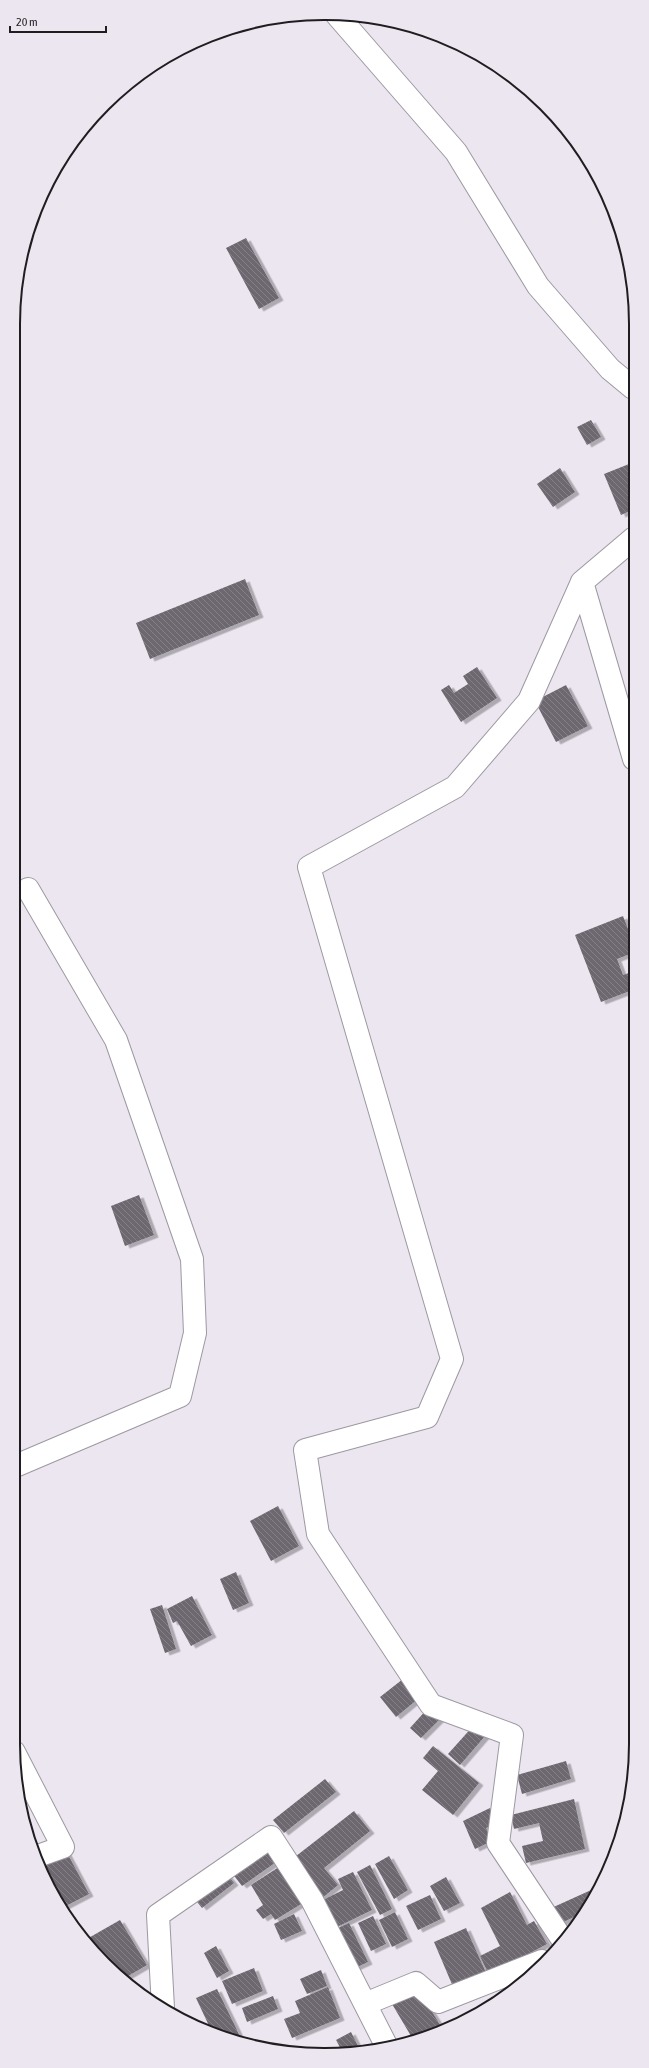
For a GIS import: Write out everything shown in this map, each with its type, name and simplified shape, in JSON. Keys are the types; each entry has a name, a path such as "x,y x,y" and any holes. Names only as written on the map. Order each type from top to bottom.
{"street":[{"path":"342,21 456,152 538,286 610,369 629,384"},
{"path":"560,1936 498,1843 512,1735 431,1705 318,1534 305,1450 427,1417 452,1358 308,867 455,787 529,701 582,582 629,542"},
{"path":"582,582 629,742"},
{"path":"20,1464 180,1396 195,1333 192,1259 116,1040 28,889"},
{"path":"21,1766 63,1847 41,1855"},
{"path":"163,2002 158,1915 271,1837 312,1900 384,2042"},
{"path":"365,2004 416,1983 438,2002 534,1964"}],"building":[{"path":"246,238 279,298 259,309 226,248"},
{"path":"591,420 601,437 587,445 577,427"},
{"path":"629,464 629,511 621,515 604,474"},
{"path":"560,468 575,492 553,507 537,484"},
{"path":"245,579 259,615 150,659 136,623"},
{"path":"477,667 497,698 461,722 441,690 449,685 454,693 468,684 463,676"},
{"path":"566,685 588,726 556,742 535,701"},
{"path":"623,916 629,932 629,954 617,959 623,975 629,973 629,991 601,1002 575,935"},
{"path":"139,1195 154,1235 125,1246 111,1206"},
{"path":"278,1506 299,1546 271,1561 250,1521"},
{"path":"236,1572 249,1603 233,1610 220,1579"},
{"path":"192,1596 212,1635 191,1646 177,1621 173,1623 167,1609"},
{"path":"162,1605 176,1649 165,1653 150,1609"},
{"path":"403,1679 419,1698 396,1717 380,1697"},
{"path":"428,1708 440,1719 421,1738 410,1728"},
{"path":"474,1725 486,1735 460,1765 448,1754"},
{"path":"433,1746 479,1783 453,1815 422,1790 438,1771 423,1758"},
{"path":"566,1761 571,1779 522,1794 517,1775"},
{"path":"325,1779 336,1792 284,1833 273,1820"},
{"path":"574,1799 585,1849 526,1863 522,1846 543,1841 539,1823 514,1829 511,1815"},
{"path":"490,1808 497,1823 486,1828 492,1841 475,1849 463,1821"},
{"path":"354,1811 370,1831 324,1868 338,1885 321,1899 291,1860"},
{"path":"269,1847 279,1860 242,1886 232,1873"},
{"path":"65,1849 89,1894 67,1906 43,1861"},
{"path":"389,1856 408,1890 394,1899 375,1864"},
{"path":"282,1865 306,1901 275,1920 271,1914 263,1919 256,1910 263,1905 251,1885"},
{"path":"370,1865 392,1909 380,1915 357,1872"},
{"path":"353,1872 372,1910 337,1927 323,1900 343,1890 338,1879"},
{"path":"226,1873 234,1883 202,1908 194,1898"},
{"path":"446,1877 460,1903 444,1911 430,1886"},
{"path":"591,1890 576,1916 555,1926 547,1910"},
{"path":"510,1892 527,1925 534,1921 547,1944 489,1975 480,1956 500,1946 481,1908"},
{"path":"430,1895 441,1919 418,1930 406,1906"},
{"path":"395,1912 408,1939 392,1947 379,1920"},
{"path":"294,1914 302,1931 281,1940 274,1924"},
{"path":"373,1916 386,1944 371,1951 358,1923"},
{"path":"120,1920 147,1965 128,1976 109,1959 90,1937"},
{"path":"349,1923 368,1962 355,1968 336,1929"},
{"path":"466,1928 487,1975 454,1989 434,1942"},
{"path":"216,1946 229,1971 217,1978 204,1953"},
{"path":"254,1968 263,1991 232,2004 222,1981"},
{"path":"321,1970 327,1986 307,1994 300,1979"},
{"path":"328,1987 340,2018 292,2038 284,2019 300,2013 295,2001"},
{"path":"217,1989 240,2036 209,2025 196,1998"},
{"path":"418,1989 440,2025 411,2036 392,2004"},
{"path":"273,1996 278,2009 247,2022 242,2008"},
{"path":"351,2032 358,2046 340,2047 336,2040"}]}
